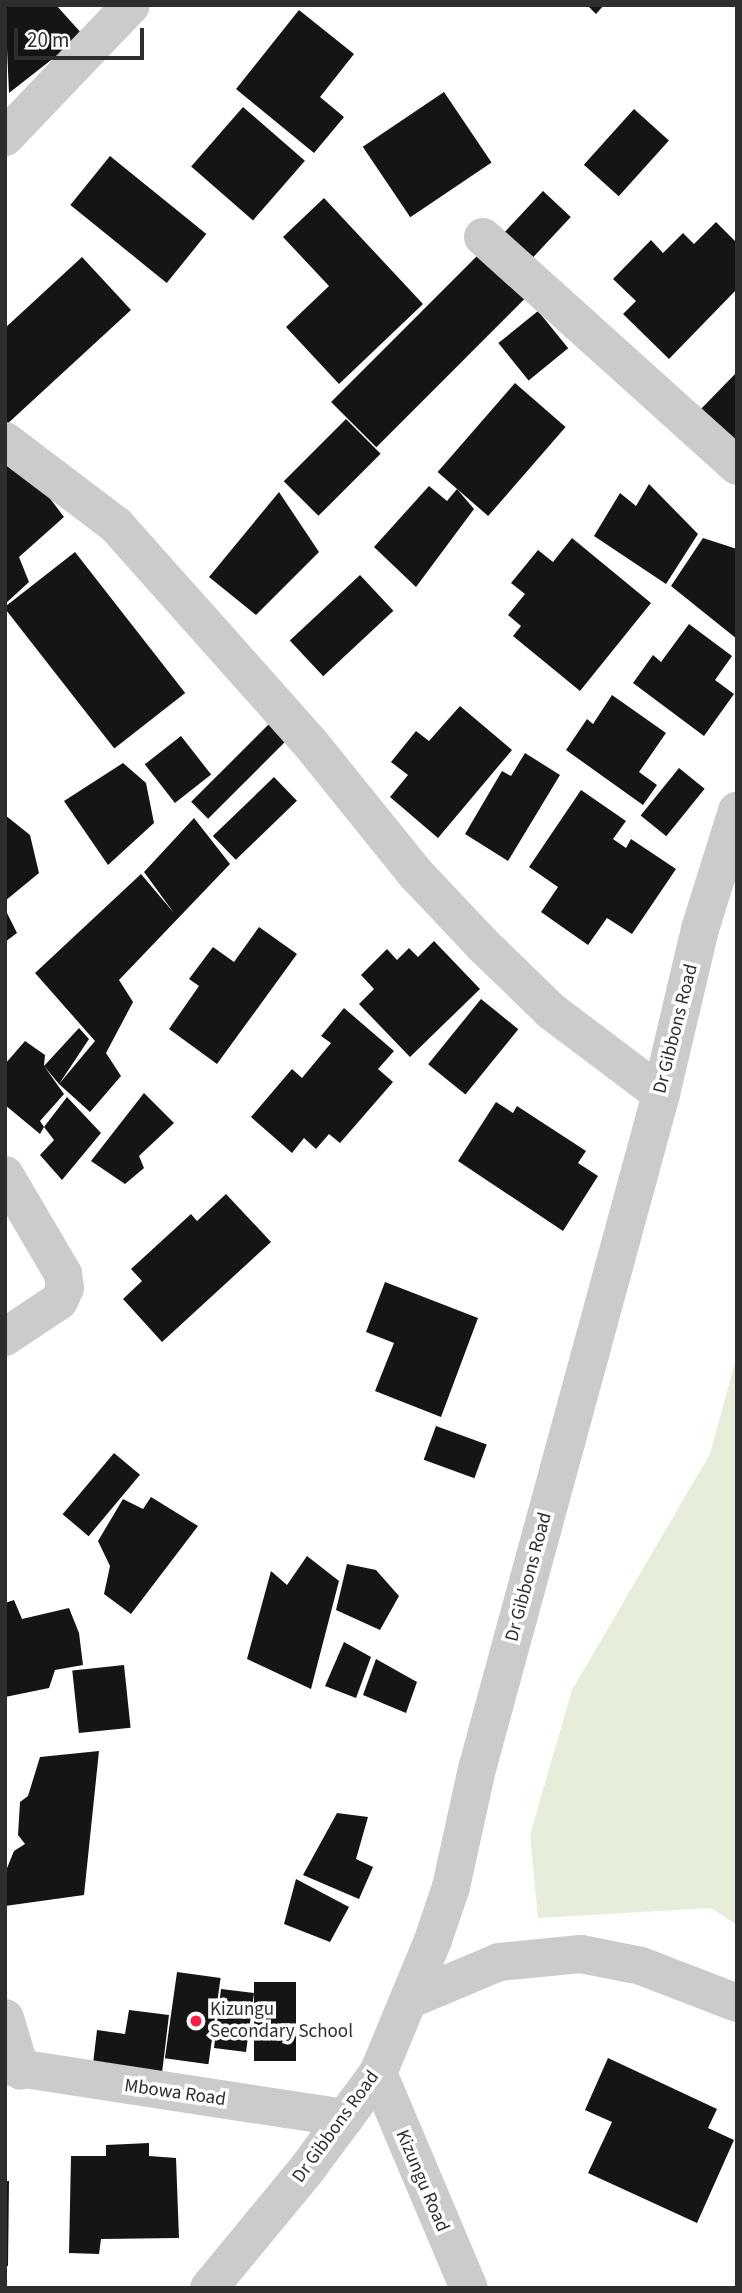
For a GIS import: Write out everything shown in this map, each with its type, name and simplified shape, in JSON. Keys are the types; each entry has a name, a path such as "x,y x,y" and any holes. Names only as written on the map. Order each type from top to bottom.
{"street":[{"path":"5,137 131,5"},
{"path":"483,237 737,466"},
{"path":"5,441 116,525 311,744 416,874 483,945 551,1011 661,1094"},
{"name":"Dr Gibbons Road","path":"209,2288 378,2073 411,1999 451,1887 477,1769 661,1094 700,929 737,811"},
{"path":"5,1175 63,1274 65,1288 59,1301 5,1337"},
{"path":"411,1999 499,1962 581,1954 640,1966 737,2003"},
{"path":"5,2018 13,2068"},
{"name":"Mbowa Road","path":"13,2068 345,2118"},
{"name":"Kizungu Road","path":"378,2073 469,2288"}],"green space":[{"path":"737,1355 737,1925 711,1908 538,1918 530,1835 572,1690 710,1454"}],"building":[{"path":"5,5 56,5 83,35 9,93"},
{"path":"587,5 604,5 596,14"},
{"path":"299,10 354,54 320,97 344,117 314,153 236,89"},
{"path":"444,92 492,162 410,217 363,147"},
{"path":"243,107 305,161 253,220 191,167"},
{"path":"634,109 669,140 619,196 584,165"},
{"path":"110,156 206,234 167,283 70,205"},
{"path":"543,191 571,217 528,263 500,237"},
{"path":"324,198 423,304 339,384 286,327 329,286 283,237"},
{"path":"716,222 737,243 737,289 669,359 623,314 636,301 613,279 651,240 663,253 683,233 694,244"},
{"path":"481,252 526,297 376,447 331,402"},
{"path":"82,257 131,310 5,426 5,328"},
{"path":"538,311 568,348 529,380 498,343"},
{"path":"737,372 737,448 699,411"},
{"path":"515,383 566,427 488,516 438,472"},
{"path":"346,419 381,454 318,516 284,481"},
{"path":"5,450 36,480 64,517 19,557 29,582 5,604"},
{"path":"649,484 698,534 666,584 594,536 620,493 636,506"},
{"path":"429,486 447,501 457,489 474,509 416,587 374,547"},
{"path":"279,492 319,552 256,615 209,577"},
{"path":"572,538 651,603 580,691 513,636 521,626 508,615 525,594 511,583 538,550 553,562"},
{"path":"703,538 737,549 737,639 671,586"},
{"path":"75,552 185,693 114,748 5,609"},
{"path":"360,575 393,611 323,676 290,640"},
{"path":"689,624 732,656 715,680 734,694 704,736 633,683 653,655 661,662"},
{"path":"612,695 666,733 639,772 657,785 643,805 566,750 587,719 593,724"},
{"path":"460,706 512,750 438,838 390,797 408,775 391,762 416,731 429,741"},
{"path":"276,717 293,734 208,819 191,802"},
{"path":"181,736 211,775 175,803 145,764"},
{"path":"525,753 560,775 508,861 465,834 502,771 511,776"},
{"path":"123,763 146,783 154,823 108,865 64,801"},
{"path":"679,768 705,789 666,836 641,815"},
{"path":"274,777 297,801 236,860 213,836"},
{"path":"581,790 626,821 613,839 626,848 631,839 676,869 632,934 607,918 588,945 541,912 558,887 529,867"},
{"path":"5,815 30,835 39,873 5,901"},
{"path":"194,818 230,864 119,980 133,1002 106,1053 121,1076 90,1112 59,1084 95,1041 35,973 141,874 174,913 144,872"},
{"path":"5,909 17,933 5,942"},
{"path":"259,927 297,954 217,1064 169,1029 199,986 189,979 213,947 234,962"},
{"path":"434,941 480,989 410,1057 359,1004 374,989 361,975 387,949 397,960 409,948 418,957"},
{"path":"481,999 518,1029 465,1094 428,1064"},
{"path":"344,1008 394,1051 378,1069 393,1082 340,1143 329,1134 316,1149 304,1138 292,1153 251,1117 292,1069 302,1078 331,1043 321,1036"},
{"path":"79,1028 89,1039 59,1084 44,1066"},
{"path":"25,1041 45,1055 44,1066 64,1094 40,1121 44,1127 40,1134 5,1105 5,1064"},
{"path":"144,1093 174,1123 139,1156 144,1168 125,1184 91,1161"},
{"path":"67,1097 101,1133 62,1180 40,1155 54,1140 44,1127"},
{"path":"496,1102 513,1113 517,1106 586,1151 578,1163 598,1176 563,1231 458,1161"},
{"path":"226,1194 271,1242 162,1342 123,1299 142,1281 131,1269 191,1214 197,1221"},
{"path":"385,1282 478,1318 441,1417 375,1391 394,1343 366,1332"},
{"path":"436,1426 487,1444 474,1478 424,1460"},
{"path":"114,1453 140,1475 89,1536 63,1514"},
{"path":"151,1497 198,1526 131,1614 104,1594 110,1566 98,1541 123,1499 143,1509"},
{"path":"307,1556 339,1581 311,1689 247,1659 271,1571 287,1585"},
{"path":"347,1564 376,1570 399,1596 380,1630 336,1610"},
{"path":"14,1600 22,1619 69,1608 79,1633 83,1665 55,1670 49,1688 5,1697 5,1603"},
{"path":"344,1642 371,1657 356,1698 325,1686"},
{"path":"376,1659 417,1682 406,1713 363,1695"},
{"path":"124,1665 131,1728 79,1733 72,1670"},
{"path":"99,1751 84,1895 5,1906 5,1873 14,1851 25,1844 18,1835 20,1802 28,1796 40,1757"},
{"path":"337,1813 368,1817 356,1859 373,1867 359,1899 303,1875"},
{"path":"296,1879 349,1907 330,1942 284,1924"},
{"path":"177,1972 221,1978 208,2064 165,2058"},
{"path":"254,1982 296,1982 296,2061 254,2061"},
{"path":"221,1989 254,1993 246,2052 214,2048"},
{"path":"129,2010 169,2015 162,2073 93,2064 97,2030 125,2034"},
{"path":"608,2058 717,2109 708,2128 734,2140 697,2223 588,2173 612,2122 585,2110"},
{"path":"149,2143 149,2156 176,2158 179,2238 101,2239 99,2254 69,2253 71,2156 106,2156 106,2145"},
{"path":"5,2181 9,2181 8,2266 5,2266"}],"place":[{"name":"Kizungu Secondary School","path":"196,2021"}]}
